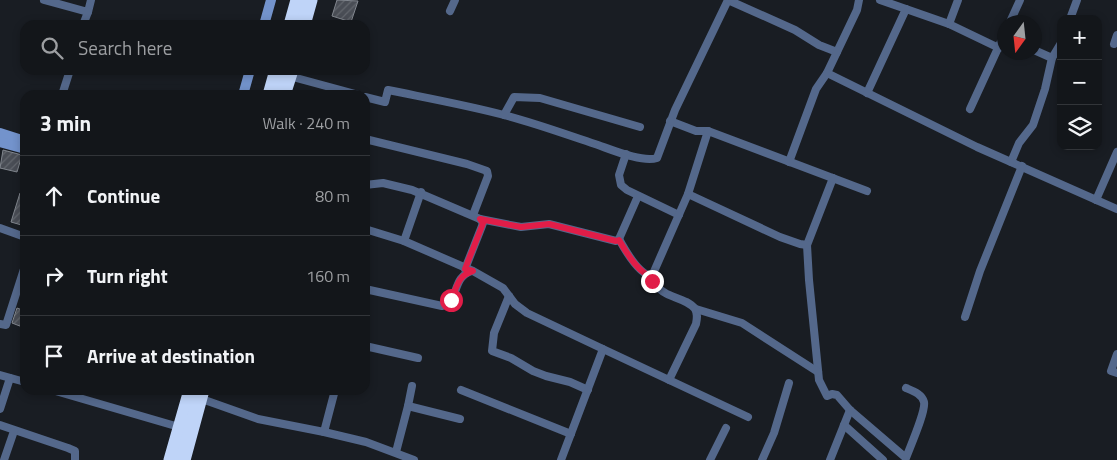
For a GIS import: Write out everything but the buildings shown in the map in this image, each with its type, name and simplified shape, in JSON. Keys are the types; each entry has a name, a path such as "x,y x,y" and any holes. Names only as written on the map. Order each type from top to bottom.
{"highway":[{"path":"292,20 298,0"},
{"path":"304,20 310,0"},
{"path":"273,90 284,75"},
{"path":"284,90 286,75"},
{"path":"170,460 179,427 195,395"},
{"path":"183,460 196,395"}],"street":[{"path":"44,0 88,12"},
{"path":"86,20 91,0"},
{"path":"265,20 271,0"},
{"path":"450,11 455,0"},
{"path":"370,98 385,102 388,90 504,115 647,160 657,158 670,121 728,0 795,30 819,45 837,52"},
{"path":"789,162 816,89 837,52 857,10 859,0"},
{"path":"880,0 950,24 997,47"},
{"path":"950,24 958,0"},
{"path":"1013,15 1020,0"},
{"path":"1071,15 1077,0"},
{"path":"866,93 906,9"},
{"path":"1114,44 1117,35"},
{"path":"1011,162 1019,143 1034,124 1052,58 1057,50"},
{"path":"970,109 997,52"},
{"path":"1042,54 1052,58"},
{"path":"826,73 976,147 1117,209"},
{"path":"64,90 68,75"},
{"path":"244,90 249,75"},
{"path":"296,75 343,90"},
{"path":"504,115 514,97 529,96 640,128"},
{"path":"670,121 696,131 708,131 867,191"},
{"path":"708,131 688,194 652,276 652,281 656,287 691,304 696,309 742,323 818,372"},
{"path":"0,133 20,139"},
{"path":"370,140 467,164 486,171 488,176 476,217"},
{"path":"0,142 20,148"},
{"path":"1096,200 1117,152"},
{"path":"626,154 619,175 620,185 638,196 679,215"},
{"path":"965,317 980,271 1022,166"},
{"path":"833,178 807,245 819,380 826,396 837,395 850,410 906,458 924,408 922,398 906,388"},
{"path":"370,184 383,183 420,192 476,217 521,227 549,224 616,241 619,240"},
{"path":"404,241 420,192"},
{"path":"688,194 780,237 807,245"},
{"path":"619,240 638,196"},
{"path":"370,290 442,306 448,304 461,277 469,270 483,223 476,217"},
{"path":"0,228 20,234"},
{"path":"370,231 404,241 469,270 503,288 515,304 526,313 748,417"},
{"path":"619,240 632,260 643,272 648,276 652,276"},
{"path":"0,324 6,326 20,282"},
{"path":"510,296 494,333 492,351 511,358 546,376 570,382 588,390"},
{"path":"670,380 696,324 696,309"},
{"path":"370,347 418,358"},
{"path":"561,460 603,349"},
{"path":"1117,354 1111,371 1117,374"},
{"path":"0,375 20,381"},
{"path":"0,409 10,378"},
{"path":"762,460 774,433 789,383"},
{"path":"396,452 412,386"},
{"path":"461,390 571,434"},
{"path":"69,395 179,427"},
{"path":"201,395 258,419 366,442 396,452 412,460"},
{"path":"324,432 334,395"},
{"path":"408,406 460,419"},
{"path":"830,460 850,410"},
{"path":"0,425 75,451 74,460"},
{"path":"844,425 883,460"},
{"path":"710,460 726,428"},
{"path":"4,460 14,431"}],"route":[{"path":"451,300 461,277 473,271 465,269 483,223 480,219 521,227 549,224 616,241 619,240 632,260 643,272 648,276 652,276 652,281"}]}
